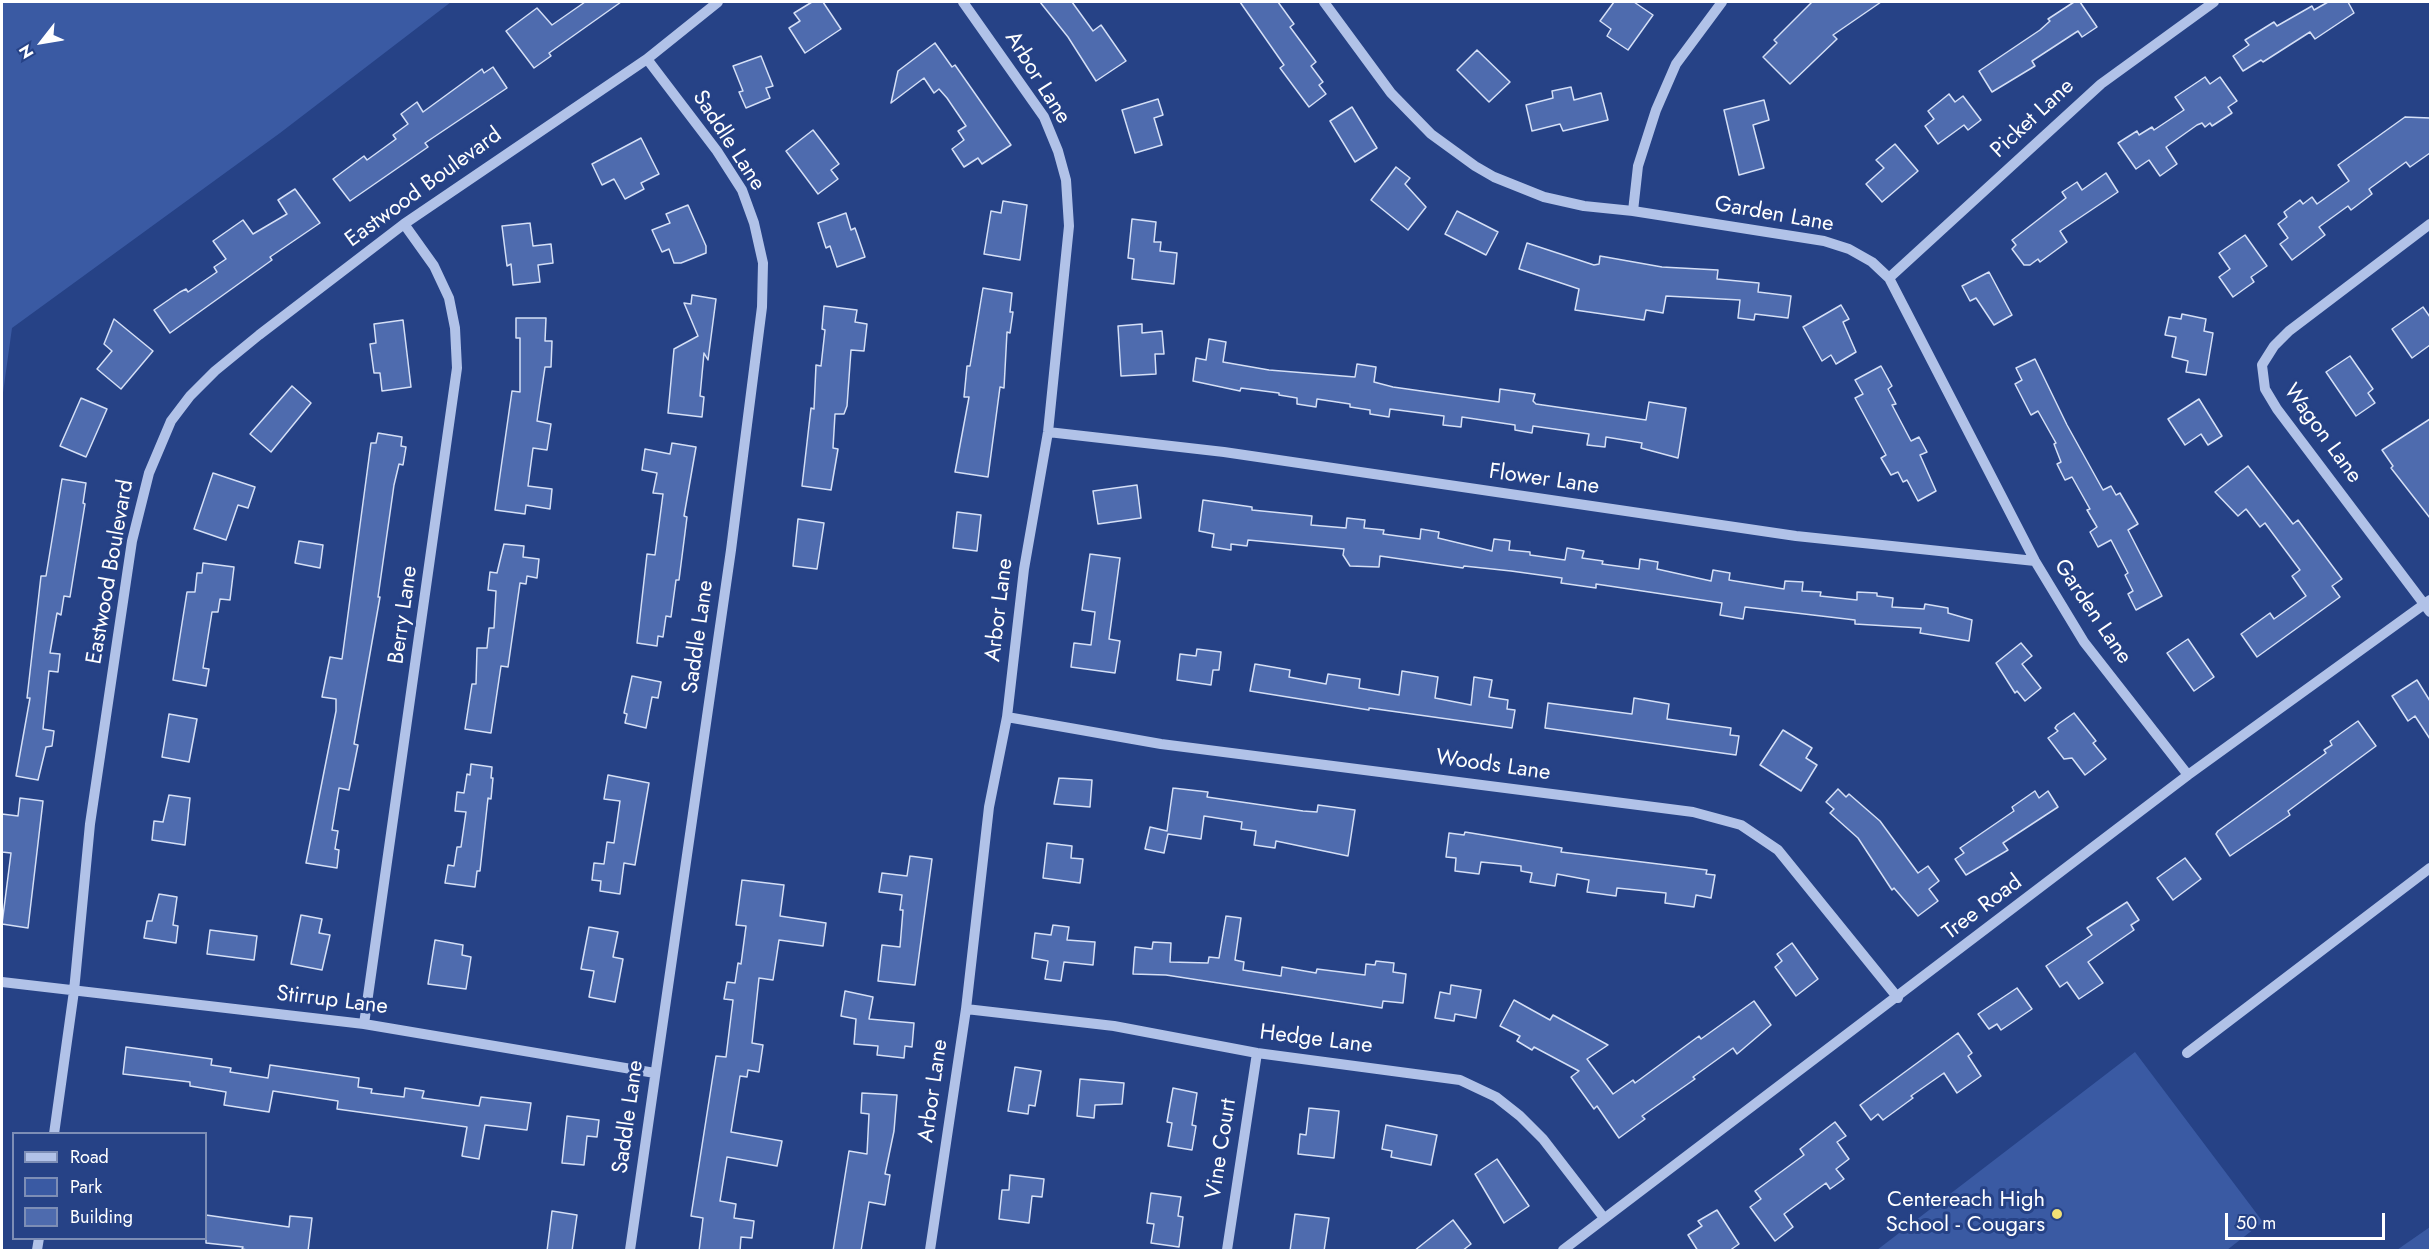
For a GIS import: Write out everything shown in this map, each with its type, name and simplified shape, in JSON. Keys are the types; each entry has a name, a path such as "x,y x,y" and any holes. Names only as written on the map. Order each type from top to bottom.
{"street":[{"name":"Eastwood Boulevard","path":"54,1132 74,991 90,824 132,541 141,500 158,449 171,421 190,396 215,371 405,224 647,59 718,2"},
{"name":"Arbor Lane","path":"930,1251 966,1009 989,807 1007,717 1024,569 1048,432 1059,304 1067,264 1069,226 1066,180 1058,151 1044,117 963,2"},
{"name":"Garden Lane","path":"1324,2 1391,93 1431,134 1474,166 1544,197 1584,206 1633,211 1824,241 1849,249 1872,262 1889,278 2035,561 2084,642 2188,775"},
{"path":"1633,211 1638,166 1656,110 1676,64 1722,2"},
{"name":"Picket Lane","path":"1889,278 2101,84 2214,2"},
{"name":"Saddle Lane","path":"630,1251 731,550 762,307 763,264 754,224 741,190 717,151 647,59"},
{"name":"Berry Lane","path":"364,1024 457,368 455,328 449,298 434,267 405,224"},
{"name":"Wagon Lane","path":"2428,605 2277,409 2265,389 2262,365 2274,346 2289,331 2430,224"},
{"name":"Flower Lane","path":"1048,432 1224,452 1796,537 2035,561"},
{"name":"Tree Road","path":"1563,1251 2188,775 2428,605"},
{"name":"Woods Lane","path":"1007,717 1161,744 1693,812 1741,825 1778,850 1898,998"},
{"path":"2187,1053 2430,868"},
{"name":"Stirrup Lane","path":"2,982 364,1024 655,1073"},
{"name":"Hedge Lane","path":"966,1009 1114,1026 1257,1053 1460,1080 1487,1093 1520,1116 1543,1139 1604,1218"},
{"name":"Vine Court","path":"1227,1251 1257,1053"}],"green space":[{"path":"2,2 451,2 280,133 12,328 2,400"},
{"path":"2135,1052 2263,1222 2227,1250 1877,1250"},
{"path":"2430,1227 2430,1250 2397,1250 2404,1245"}],"building":[{"path":"585,2 621,2 549,53 551,56 534,68 506,31 537,8 552,25"},
{"path":"812,2 823,2 841,29 805,53 789,28 800,21 794,13"},
{"path":"1040,2 1072,2 1093,31 1101,25 1126,61 1096,81 1068,37"},
{"path":"1240,2 1278,2 1294,24 1290,27 1316,62 1311,66 1323,82 1319,85 1326,94 1309,107 1280,68 1284,65"},
{"path":"1614,2 1634,2 1653,15 1628,50 1607,36 1611,29 1600,21"},
{"path":"1812,2 1881,2 1833,35 1837,39 1790,84 1763,57 1777,43 1774,40"},
{"path":"2074,2 2080,2 2097,27 2082,37 2078,31 2032,61 2035,66 1992,92 1979,71 2040,30 2050,21 2048,19"},
{"path":"2328,2 2348,2 2354,13 2315,39 2310,32 2263,62 2261,60 2243,71 2233,56 2249,45 2245,40 2274,22 2277,26 2312,6 2314,10"},
{"path":"935,43 952,67 955,65 1011,145 982,164 978,158 964,167 952,149 964,140 958,131 966,126 947,98 939,89 934,93 924,78 891,103 898,71"},
{"path":"1477,50 1510,82 1489,102 1457,70"},
{"path":"761,56 773,86 766,88 770,98 746,108 739,92 743,91 733,66"},
{"path":"493,67 507,88 425,143 428,147 350,201 333,179 364,156 367,160 396,139 393,135 408,124 401,114 417,102 423,112 482,69 484,73"},
{"path":"2205,77 2210,84 2220,77 2237,101 2228,107 2232,113 2212,126 2210,123 2205,127 2202,123 2197,125 2166,147 2177,164 2160,176 2149,160 2136,169 2118,143 2137,131 2139,135 2152,127 2154,130 2184,110 2175,97"},
{"path":"1571,87 1574,100 1601,93 1608,120 1563,131 1560,124 1532,131 1526,105 1553,98 1552,91"},
{"path":"1949,94 1955,102 1963,96 1981,120 1968,130 1964,125 1938,144 1925,126 1934,119 1928,111"},
{"path":"1158,99 1163,115 1154,118 1162,145 1135,153 1122,110"},
{"path":"1764,100 1769,120 1753,125 1764,168 1739,175 1724,110"},
{"path":"1352,107 1377,148 1355,162 1330,121"},
{"path":"2405,117 2430,118 2430,153 2410,167 2406,162 2369,189 2372,194 2351,210 2348,206 2319,227 2325,235 2292,260 2280,244 2288,238 2278,224 2287,217 2284,212 2300,200 2303,204 2312,197 2317,204 2349,181 2338,165"},
{"path":"813,130 839,164 831,170 838,179 818,194 786,151"},
{"path":"641,138 659,174 641,183 644,189 625,199 614,179 602,185 592,164"},
{"path":"1895,144 1918,171 1882,202 1866,184 1884,168 1876,160"},
{"path":"1396,167 1410,178 1405,184 1426,207 1408,230 1371,200"},
{"path":"2106,173 2118,192 2060,231 2067,242 2040,262 2038,259 2030,265 2024,265 2012,249 2016,245 2012,240 2066,198 2062,192 2077,182 2082,190"},
{"path":"295,189 320,223 270,257 272,260 170,333 154,310 180,292 186,289 188,292 217,272 214,267 226,259 213,241 243,220 253,234 287,214 278,200"},
{"path":"1003,201 1027,205 1020,260 984,254 991,211 1001,213"},
{"path":"688,205 706,246 706,253 681,263 674,263 669,249 662,252 652,230 670,223 666,214"},
{"path":"1457,211 1498,232 1486,255 1445,234"},
{"path":"846,213 851,230 855,228 865,257 837,267 830,246 826,248 818,223"},
{"path":"1132,219 1156,222 1154,242 1161,242 1160,251 1177,253 1174,284 1132,279 1134,259 1128,258"},
{"path":"530,223 533,246 551,244 553,263 538,265 540,282 513,285 511,264 507,266 502,226"},
{"path":"2245,235 2267,266 2251,277 2254,282 2233,297 2219,277 2230,269 2219,253"},
{"path":"1527,243 1594,265 1599,264 1600,256 1662,267 1718,270 1717,279 1759,283 1758,292 1791,296 1788,318 1755,314 1754,320 1738,318 1740,300 1666,296 1663,313 1646,310 1644,320 1575,310 1579,289 1519,269"},
{"path":"1989,272 2012,315 1994,325 1976,298 1970,301 1962,286"},
{"path":"983,288 1012,293 1010,312 1013,312 1010,333 1007,332 1004,388 1000,387 988,477 955,472 969,397 964,397 967,366 970,366"},
{"path":"692,295 716,299 708,360 704,353 700,396 704,397 702,417 668,413 674,349 698,336 684,303 691,304"},
{"path":"1841,305 1849,319 1843,322 1856,352 1836,364 1831,355 1822,361 1803,327"},
{"path":"824,306 857,310 855,322 867,324 864,351 851,350 847,406 844,414 835,414 833,448 838,449 831,490 802,486 811,408 814,409 816,365 821,366 825,330 822,329"},
{"path":"2423,307 2430,317 2430,345 2412,358 2392,329"},
{"path":"2182,314 2206,319 2204,331 2213,333 2206,375 2186,372 2188,361 2172,357 2176,337 2165,335 2169,317 2181,319"},
{"path":"516,318 546,318 545,341 552,341 551,367 545,367 537,421 551,424 547,450 533,448 528,486 552,489 550,509 526,505 525,514 495,510 512,391 520,392 520,338 516,338"},
{"path":"114,319 153,351 121,389 97,369 112,351 104,344"},
{"path":"403,320 411,387 382,391 380,373 374,373 370,344 376,343 374,324"},
{"path":"1142,324 1142,333 1162,331 1164,354 1155,354 1156,374 1121,376 1118,326"},
{"path":"1209,339 1226,342 1223,362 1269,370 1355,377 1357,364 1376,367 1374,382 1393,387 1499,402 1500,389 1535,394 1533,401 1536,404 1646,420 1649,402 1686,408 1678,458 1641,448 1642,443 1606,437 1605,447 1587,445 1589,434 1533,426 1532,433 1515,430 1515,425 1462,417 1461,427 1443,425 1444,416 1390,409 1389,417 1370,414 1370,410 1350,407 1350,404 1317,399 1316,407 1297,404 1297,398 1279,395 1279,393 1241,388 1240,391 1193,381 1196,358 1206,360"},
{"path":"2350,356 2373,389 2368,393 2375,403 2356,416 2326,372"},
{"path":"2035,359 2067,425 2103,490 2111,486 2116,495 2120,493 2138,524 2128,530 2162,596 2136,610 2128,594 2133,591 2125,575 2128,573 2111,540 2098,547 2090,532 2097,527 2087,510 2090,509 2072,477 2065,480 2057,464 2061,462 2054,444 2056,443 2038,411 2031,415 2015,384 2022,380 2016,368"},
{"path":"1881,366 1892,386 1888,389 1896,404 1892,405 1911,441 1919,437 1927,452 1920,455 1936,491 1918,501 1907,480 1903,482 1898,472 1891,475 1881,458 1886,455 1855,398 1863,394 1855,380"},
{"path":"292,386 311,403 271,452 250,434"},
{"path":"81,398 107,409 86,457 60,446"},
{"path":"2199,399 2222,436 2208,445 2201,434 2185,445 2168,419"},
{"path":"2430,419 2430,518 2391,468 2393,466 2382,450"},
{"path":"378,433 402,437 401,446 406,447 403,465 399,464 394,485 378,597 380,597 354,744 358,745 349,790 339,788 332,830 338,831 335,849 339,850 337,868 306,863 336,711 336,699 322,697 330,657 342,659 371,443 376,443"},
{"path":"672,443 696,447 684,516 687,517 679,580 676,580 671,617 666,616 663,637 658,636 657,646 637,643 647,554 655,555 663,494 653,493 657,473 642,470 645,449 670,454"},
{"path":"2248,466 2293,524 2298,520 2342,579 2332,586 2340,597 2257,657 2241,634 2270,613 2274,619 2306,596 2292,576 2300,570 2265,523 2260,527 2246,509 2238,516 2215,492"},
{"path":"213,473 255,487 248,508 238,505 226,540 194,529"},
{"path":"62,479 86,483 83,503 85,504 70,597 64,596 61,615 57,613 50,653 60,654 58,672 49,671 43,729 54,731 52,746 46,747 38,780 16,776 30,698 27,698 41,576 46,576"},
{"path":"1137,485 1141,518 1098,524 1093,491"},
{"path":"1203,500 1252,507 1252,510 1312,516 1311,525 1346,528 1347,518 1365,520 1364,528 1384,530 1383,534 1420,539 1421,529 1439,532 1438,538 1492,551 1494,539 1510,541 1509,550 1530,552 1530,555 1565,560 1567,548 1584,551 1582,558 1603,561 1602,564 1639,569 1640,559 1658,562 1657,569 1711,581 1713,570 1730,573 1729,580 1784,589 1785,581 1803,582 1802,591 1821,592 1820,596 1857,600 1857,592 1877,593 1877,596 1893,598 1892,607 1924,609 1925,604 1948,608 1948,613 1972,620 1969,641 1920,633 1921,628 1855,624 1855,620 1745,607 1743,619 1720,615 1722,603 1596,584 1596,588 1561,583 1562,578 1511,571 1464,566 1463,568 1380,556 1379,567 1350,566 1343,555 1344,549 1248,540 1247,546 1231,544 1231,550 1212,547 1214,534 1199,531"},
{"path":"957,512 981,515 977,551 953,548"},
{"path":"798,519 824,523 817,569 793,566"},
{"path":"299,541 323,545 320,568 295,563"},
{"path":"504,544 524,546 523,557 539,559 537,578 527,576 526,584 520,583 508,667 501,666 491,733 465,729 472,684 476,684 477,648 487,648 489,628 494,628 496,591 488,590 490,572 497,573"},
{"path":"1090,554 1120,558 1109,639 1120,641 1115,673 1071,667 1074,643 1091,645 1095,612 1082,610"},
{"path":"203,563 234,567 230,600 220,599 218,612 212,612 203,668 209,669 206,686 173,680 187,592 195,592 197,573 202,573"},
{"path":"2188,639 2214,677 2194,691 2167,653"},
{"path":"2021,643 2032,656 2022,664 2041,688 2025,701 2017,691 2015,693 1996,663"},
{"path":"1197,649 1221,652 1219,670 1213,670 1211,685 1177,680 1180,654 1196,656"},
{"path":"1255,664 1290,670 1289,677 1326,684 1328,674 1360,679 1359,688 1399,695 1402,671 1438,677 1435,698 1471,705 1474,677 1492,680 1489,697 1508,700 1507,709 1515,710 1512,728 1369,708 1369,710 1250,691"},
{"path":"632,676 661,682 658,698 652,697 646,728 625,723 627,714 624,713"},
{"path":"2417,680 2430,701 2430,739 2415,716 2408,721 2392,696"},
{"path":"1634,698 1669,704 1667,719 1731,728 1730,735 1739,736 1736,755 1545,728 1548,703 1632,714"},
{"path":"2074,713 2096,741 2093,743 2106,759 2085,775 2072,758 2064,759 2048,738 2058,731 2055,728 2057,725"},
{"path":"169,714 197,719 189,762 162,757"},
{"path":"2358,721 2376,746 2288,811 2290,815 2230,856 2216,834 2218,831 2326,753 2324,750 2332,745 2330,741"},
{"path":"1783,730 1812,748 1806,758 1817,765 1801,791 1760,765"},
{"path":"471,764 492,767 491,778 493,778 491,799 488,798 480,871 477,871 475,887 445,883 448,865 454,866 457,847 461,847 466,812 455,811 457,792 464,793"},
{"path":"608,775 649,783 635,865 624,863 620,894 600,891 601,881 592,880 594,863 604,864 607,842 614,843 620,801 604,799"},
{"path":"1059,778 1092,780 1090,807 1054,804"},
{"path":"1173,788 1208,792 1207,797 1303,811 1317,812 1318,805 1355,810 1348,856 1276,841 1275,848 1254,845 1256,831 1241,829 1242,822 1204,816 1201,839 1168,834 1164,853 1145,849 1150,827 1167,831"},
{"path":"1838,789 1846,797 1849,794 1880,821 1918,873 1928,866 1939,881 1929,889 1938,901 1918,916 1894,888 1892,890 1858,838 1830,813 1834,809 1826,802"},
{"path":"2035,791 2039,798 2048,791 2058,807 2003,843 2008,850 1966,875 1955,859 1964,853 1960,848 2014,811 2012,807"},
{"path":"169,795 190,798 185,845 152,840 154,821 163,822"},
{"path":"20,798 43,801 28,928 2,924 11,853 2,852 2,814 18,816"},
{"path":"1465,832 1562,848 1561,852 1707,870 1706,874 1715,875 1711,898 1696,895 1694,907 1665,903 1666,893 1617,888 1616,896 1587,892 1589,880 1557,874 1555,886 1530,882 1532,873 1521,871 1521,866 1481,862 1479,874 1455,871 1456,858 1446,857 1449,833 1464,835"},
{"path":"1047,843 1072,846 1071,858 1083,859 1080,883 1043,878"},
{"path":"910,856 932,859 915,985 878,981 882,945 900,947 903,910 900,910 902,895 879,892 882,873 907,876"},
{"path":"2185,858 2201,879 2173,900 2157,878"},
{"path":"742,880 784,885 780,916 826,923 823,946 779,940 773,980 759,978 752,1043 763,1045 759,1072 748,1070 747,1077 740,1076 731,1132 782,1141 777,1166 727,1157 720,1201 736,1204 734,1218 754,1221 752,1238 741,1237 740,1251 699,1251 703,1218 691,1216 716,1056 726,1057 733,1000 724,999 727,982 735,983 738,963 741,964 746,926 736,925"},
{"path":"159,894 177,897 173,925 178,926 176,943 144,938 147,921 152,921"},
{"path":"2127,902 2139,920 2131,925 2134,930 2088,962 2103,983 2079,999 2067,982 2060,987 2046,966 2092,935 2087,928"},
{"path":"301,915 322,919 319,933 330,935 322,970 291,964"},
{"path":"1226,916 1241,918 1235,960 1244,962 1243,970 1281,976 1282,967 1316,973 1317,969 1365,975 1366,964 1375,965 1376,961 1394,963 1393,972 1406,974 1403,1003 1383,1001 1382,1008 1166,975 1133,974 1135,947 1152,949 1153,942 1171,943 1170,962 1208,963 1209,957 1219,958"},
{"path":"1053,925 1069,927 1067,940 1095,942 1093,965 1064,962 1061,981 1045,979 1048,961 1032,958 1035,933 1051,935"},
{"path":"589,927 618,932 613,957 623,959 615,1002 589,997 594,971 581,969"},
{"path":"210,930 257,936 254,960 207,954"},
{"path":"435,940 463,945 462,955 471,957 466,989 428,984"},
{"path":"1792,943 1818,979 1796,996 1775,967 1782,961 1777,954"},
{"path":"1451,985 1481,990 1476,1018 1455,1014 1454,1021 1435,1018 1440,992 1450,994"},
{"path":"2017,988 2032,1009 2001,1030 1997,1024 1989,1029 1978,1014"},
{"path":"845,991 873,997 869,1019 914,1023 912,1047 905,1046 904,1058 877,1055 878,1046 854,1044 856,1019 841,1016"},
{"path":"1514,1000 1550,1020 1553,1015 1608,1045 1587,1059 1613,1094 1633,1080 1635,1083 1699,1036 1701,1039 1754,1001 1771,1025 1737,1054 1733,1048 1693,1077 1695,1079 1642,1116 1645,1119 1619,1138 1597,1106 1594,1109 1571,1077 1579,1071 1534,1047 1532,1050 1517,1041 1520,1036 1500,1026"},
{"path":"1958,1033 1972,1053 1968,1056 1981,1076 1957,1093 1944,1073 1911,1096 1913,1098 1883,1120 1878,1114 1871,1120 1860,1105"},
{"path":"126,1047 212,1059 211,1065 231,1068 230,1072 268,1078 270,1065 359,1078 358,1087 372,1089 371,1093 404,1097 405,1088 424,1091 422,1098 479,1106 481,1097 531,1103 527,1130 485,1125 479,1159 462,1156 467,1127 337,1109 338,1101 273,1091 269,1112 224,1105 226,1092 190,1086 190,1082 123,1074"},
{"path":"1015,1067 1041,1071 1035,1106 1029,1105 1028,1114 1008,1111"},
{"path":"1080,1079 1124,1083 1122,1104 1095,1105 1094,1118 1077,1116"},
{"path":"1173,1088 1197,1093 1192,1125 1196,1126 1192,1150 1168,1146 1172,1123 1167,1122"},
{"path":"862,1093 897,1095 894,1131 885,1174 890,1175 885,1205 869,1202 861,1251 833,1251 849,1151 867,1154 869,1114 861,1113"},
{"path":"1309,1108 1339,1111 1334,1158 1298,1154 1300,1134 1306,1135"},
{"path":"567,1116 599,1120 597,1137 587,1136 584,1165 562,1163"},
{"path":"1835,1122 1846,1136 1837,1142 1849,1159 1836,1169 1844,1179 1830,1189 1826,1183 1784,1214 1793,1227 1775,1241 1750,1207 1761,1199 1755,1191 1804,1155 1800,1149"},
{"path":"1386,1125 1437,1135 1431,1165 1391,1157 1392,1151 1382,1149"},
{"path":"1497,1159 1529,1206 1504,1223 1475,1174"},
{"path":"1010,1175 1044,1179 1042,1197 1032,1196 1029,1223 999,1219 1002,1190 1009,1190"},
{"path":"1151,1193 1181,1197 1178,1216 1183,1217 1179,1247 1151,1243 1154,1224 1147,1223"},
{"path":"1717,1210 1739,1244 1729,1251 1698,1251 1688,1235 1702,1226 1698,1221"},
{"path":"552,1211 577,1215 572,1251 547,1251"},
{"path":"1295,1214 1329,1218 1324,1251 1290,1251"},
{"path":"207,1215 289,1227 290,1216 312,1218 308,1251 252,1251 242,1249 243,1247 206,1243"},
{"path":"1453,1220 1471,1244 1462,1251 1414,1251"}],"place":[{"name":"Centereach High School - Cougars","path":"2057,1214"}]}
